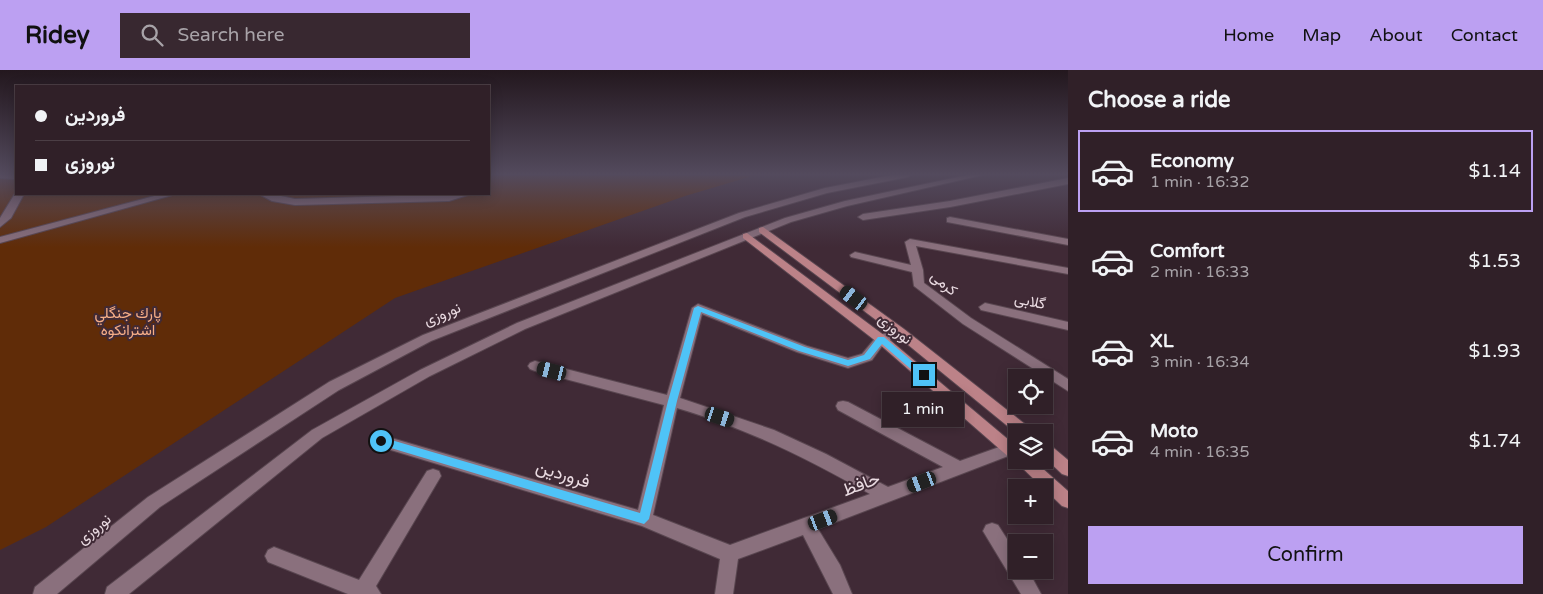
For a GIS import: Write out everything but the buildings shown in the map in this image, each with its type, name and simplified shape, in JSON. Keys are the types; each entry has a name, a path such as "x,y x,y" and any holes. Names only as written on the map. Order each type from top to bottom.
{"main road":[{"name":"نوروزی","path":"763,230 900,332 1015,424"},
{"name":"نوروزی","path":"747,236 881,339 1008,446"},
{"path":"1053,456 1068,469"},
{"name":"نوروزی","path":"1033,469 1068,501"}],"street":[{"path":"0,224 8,216 17,198"},
{"path":"0,240 154,198"},
{"path":"274,198 295,202 432,198"},
{"name":"نوروزی","path":"42,594 154,502 334,386 428,338 742,215 800,198"},
{"path":"114,594 317,434 424,373 521,326 747,236 845,204 871,198"},
{"path":"863,217 978,198"},
{"path":"950,220 1068,242"},
{"name":"کرمی","path":"1068,271 910,242 918,270 918,284 967,321 1068,386"},
{"path":"855,255 918,270"},
{"path":"631,258 651,274"},
{"name":"گلابی","path":"985,307 1068,326"},
{"path":"644,519 672,401 698,308 802,349 848,363 867,357 881,339 900,332"},
{"path":"535,366 672,401 752,427 819,458 887,495"},
{"path":"843,406 958,468"},
{"name":"فروردین","path":"381,441 644,519 730,554"},
{"name":"حافظ","path":"730,554 958,468 1008,455"},
{"path":"274,556 368,592 434,476"},
{"path":"807,526 833,571 843,594"},
{"path":"992,531 1008,556"},
{"path":"724,594 730,554"},
{"path":"1023,579 1032,594"}],"green space":[{"name":"پارك جنگلي اشترانكوه","path":"0,198 678,198 395,298 46,527 0,550"}],"route":[{"path":"381,441 644,519 672,401 698,308 802,349 848,363 867,357 881,339 924,375"}]}
